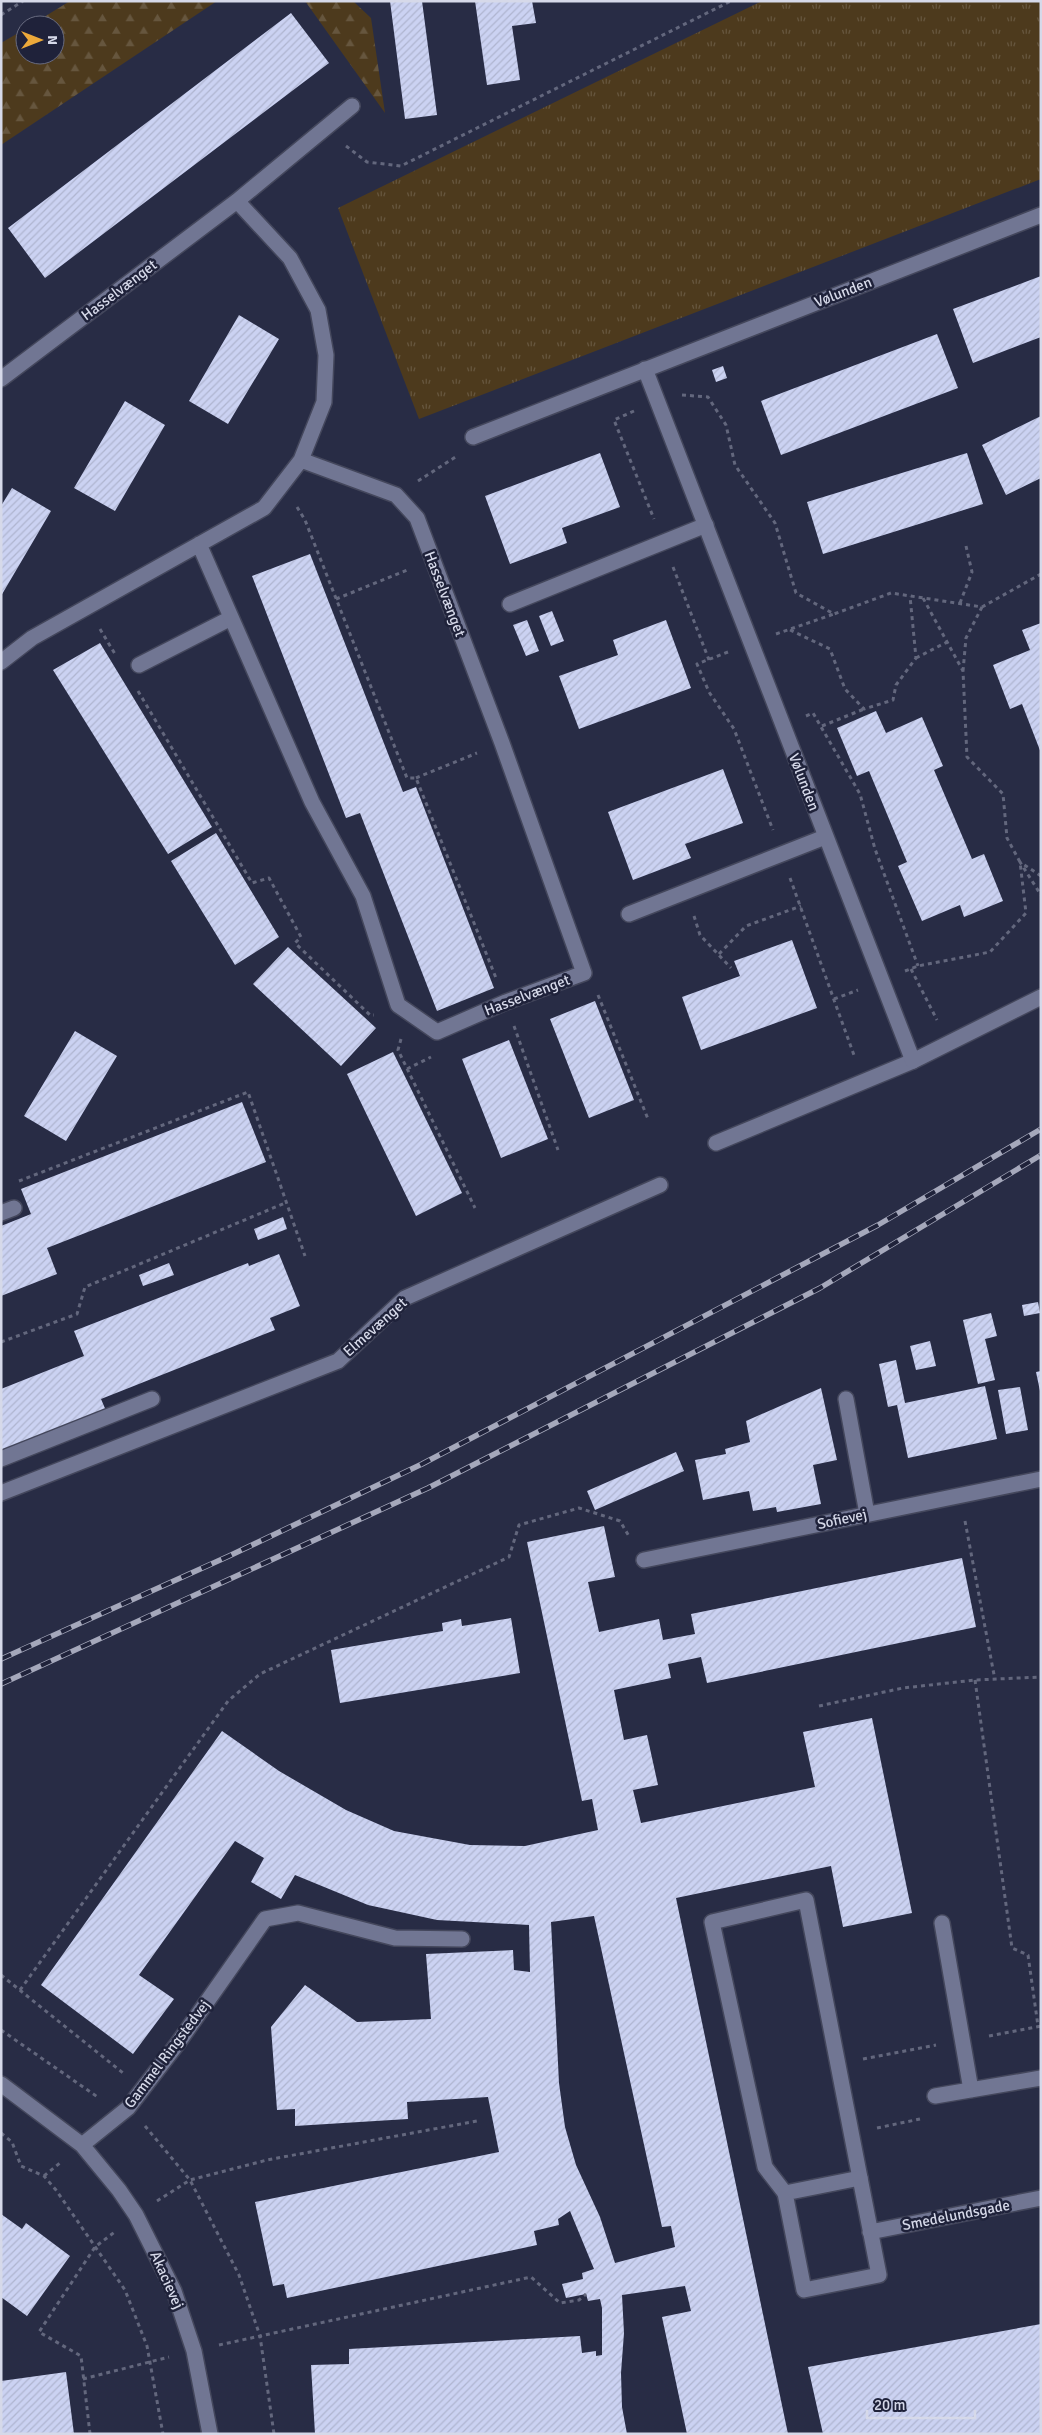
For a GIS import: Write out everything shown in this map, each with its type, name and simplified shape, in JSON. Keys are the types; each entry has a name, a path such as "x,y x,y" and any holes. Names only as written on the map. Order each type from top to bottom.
{"street":[{"name":"Hasselvænget","path":"1,379 237,201 352,106"},
{"path":"1,662 32,638 264,508 301,460 324,402 326,355 318,310 290,258 237,201"},
{"name":"Vølunden","path":"473,437 1041,215"},
{"name":"Vølunden","path":"645,369 880,980 913,1061"},
{"name":"Hasselvænget","path":"199,544 312,802 363,896 398,1005 437,1032 506,1002 584,973 502,743 417,518 396,495 301,460"},
{"path":"510,604 706,525"},
{"path":"139,665 231,618"},
{"path":"628,914 825,836"},
{"path":"716,1143 913,1061 1041,997"},
{"name":"Elmevænget","path":"1,1493 338,1361 405,1298 660,1185"},
{"path":"846,1398 867,1514"},
{"path":"1,1459 152,1399"},
{"name":"Sofievej","path":"644,1560 1041,1479"},
{"path":"806,1900 860,2178 880,2275 804,2290 785,2193 765,2167 712,1922 806,1900"},
{"name":"Gammel Ringstedvej","path":"82,2145 128,2108 144,2089 265,1919 298,1913 395,1938 462,1939"},
{"path":"942,1923 971,2090"},
{"path":"936,2096 1041,2078"},
{"path":"1,2084 82,2145"},
{"name":"Akacievej","path":"82,2145 119,2190 136,2215 174,2291 194,2350 210,2434"},
{"path":"785,2193 860,2178"},
{"name":"Smedelundsgade","path":"870,2232 1041,2198"}],"path":[{"path":"1,15 23,1"},
{"path":"323,130 367,162 401,166 731,1"},
{"path":"657,401 683,395 708,397 726,425 735,465 775,523 796,593 834,614"},
{"path":"396,495 460,455 473,437"},
{"path":"283,483 305,520 407,778 416,778 502,743"},
{"path":"960,603 972,572 966,546"},
{"path":"336,599 433,560"},
{"path":"1041,574 982,606 966,638 963,671 967,757 1004,794 1007,838 1041,895"},
{"path":"751,643 891,593 982,606"},
{"path":"910,596 916,658"},
{"path":"922,597 963,671"},
{"path":"86,607 116,656"},
{"path":"789,630 830,649 845,689 864,709"},
{"path":"822,726 864,709 893,700 896,685 916,658 947,642"},
{"path":"136,689 252,883 269,878 300,937 295,942 370,1015 381,1014"},
{"path":"783,726 813,713 822,726 860,794 875,849 918,966"},
{"path":"416,778 506,1002 558,1150"},
{"path":"1020,862 1041,876"},
{"path":"880,980 918,966 990,952 1026,913 1020,862"},
{"path":"686,892 700,935 731,968"},
{"path":"719,954 746,926 801,906"},
{"path":"911,969 948,1043"},
{"path":"588,998 598,995 648,1118"},
{"path":"505,1028 514,1025"},
{"path":"402,1036 398,1050 475,1208"},
{"path":"407,1069 433,1056"},
{"path":"7,1210 13,1184 248,1092 305,1256"},
{"path":"1,1342 77,1314 85,1287 285,1203"},
{"path":"960,1495 995,1680"},
{"path":"20,1990 228,1701 260,1674 509,1557 519,1525 579,1508 620,1521 644,1560"},
{"path":"819,1706 903,1688 975,1680 1041,1677"},
{"path":"975,1680 1012,1948 1028,1955 1038,2026"},
{"path":"1,1975 144,2089"},
{"path":"1,2030 105,2102 128,2108 190,2180 239,2275 260,2336 274,2434"},
{"path":"851,2133 936,2116 936,2096"},
{"path":"90,2434 81,2356 39,2332 95,2247 136,2215 190,2180 267,2160 477,2121"},
{"path":"1,2133 12,2142 21,2166 44,2176 125,2290 146,2346 163,2434"},
{"path":"83,2379 194,2350 531,2277 560,2303 579,2300 586,2294"}],"green space":[{"path":"70,1 217,1 1,145 1,43 15,35 15,65 65,65 65,15 47,15"},
{"path":"305,1 353,1 371,18 385,113"},
{"path":"762,1 1041,1 1041,179 419,419 338,208"}],"building":[{"path":"390,1 422,1 437,115 405,119"},
{"path":"475,1 532,1 536,23 512,26 520,80 487,85"},
{"path":"291,13 329,63 45,278 8,228"},
{"path":"1041,276 1041,337 973,363 953,309"},
{"path":"239,315 279,339 228,424 189,401"},
{"path":"937,334 958,388 781,455 761,401"},
{"path":"723,366 727,378 716,382 712,370"},
{"path":"125,401 165,425 115,511 74,488"},
{"path":"1041,416 1041,478 1006,495 982,445"},
{"path":"600,453 620,507 562,528 567,543 510,564 485,496"},
{"path":"967,453 983,504 823,554 807,502"},
{"path":"12,488 51,511 1,596 1,506"},
{"path":"310,554 403,792 416,787 494,988 437,1011 360,813 346,818 252,576"},
{"path":"552,611 564,641 551,646 539,616"},
{"path":"527,620 539,651 526,656 513,625"},
{"path":"666,620 691,688 579,729 559,676 618,655 613,640"},
{"path":"1041,623 1041,753 1022,704 1010,709 993,665 1030,650 1022,630"},
{"path":"100,643 212,827 168,854 53,670"},
{"path":"876,711 886,733 922,717 943,766 934,770 972,859 984,854 1003,901 964,917 960,905 922,921 898,866 907,862 869,771 857,776 837,728"},
{"path":"723,769 743,823 685,844 691,858 633,880 608,812"},
{"path":"216,833 279,937 235,965 171,861"},
{"path":"792,940 817,1008 701,1050 682,997 740,976 734,961"},
{"path":"288,947 376,1028 341,1066 253,984"},
{"path":"595,1001 634,1100 589,1118 550,1019"},
{"path":"75,1031 117,1056 66,1141 24,1116"},
{"path":"509,1040 548,1139 501,1158 462,1059"},
{"path":"393,1052 462,1193 416,1216 347,1074"},
{"path":"242,1102 266,1162 47,1248 57,1274 1,1296 1,1226 31,1214 21,1189"},
{"path":"283,1217 287,1229 258,1240 254,1229"},
{"path":"279,1254 300,1306 270,1318 275,1330 101,1399 107,1413 1,1455 1,1389 84,1356 74,1331 248,1263 249,1266"},
{"path":"169,1263 174,1275 143,1286 139,1275"},
{"path":"1038,1302 1040,1313 1024,1316 1022,1305"},
{"path":"991,1313 997,1336 985,1339 995,1380 978,1384 963,1320"},
{"path":"930,1341 936,1366 916,1370 910,1346"},
{"path":"896,1360 905,1403 985,1386 997,1439 908,1458 897,1405 888,1407 879,1364"},
{"path":"1041,1371 1041,1391 1040,1391 1036,1372"},
{"path":"1020,1387 1028,1430 1006,1434 998,1390"},
{"path":"821,1388 837,1460 813,1465 821,1504 777,1512 776,1507 753,1511 749,1491 703,1500 695,1460 726,1454 725,1449 750,1442 746,1421"},
{"path":"676,1452 684,1471 595,1510 587,1491"},
{"path":"604,1526 615,1577 588,1582 599,1632 659,1619 663,1640 695,1634 691,1614 962,1558 976,1627 707,1683 701,1657 668,1664 671,1678 614,1690 624,1740 647,1735 658,1785 633,1790 641,1823 815,1787 803,1732 872,1718 912,1913 843,1927 831,1866 676,1898 788,2434 687,2434 662,2317 691,2311 685,2286 622,2295 624,2333 621,2373 622,2407 627,2434 315,2434 311,2365 349,2364 349,2349 580,2336 582,2353 596,2351 596,2356 602,2355 602,2308 600,2299 588,2301 586,2294 566,2298 562,2284 583,2279 582,2273 594,2269 570,2211 558,2219 559,2225 534,2231 537,2245 287,2298 284,2284 273,2286 255,2202 499,2152 488,2097 407,2102 408,2119 295,2126 295,2109 277,2110 271,2027 305,1985 357,2022 431,2019 426,1954 513,1950 514,1970 530,1972 529,1925 437,1920 368,1905 295,1875 281,1899 251,1882 264,1858 235,1841 139,1975 174,1999 133,2054 41,1985 222,1731 279,1771 346,1810 394,1831 470,1845 525,1846 598,1830 592,1799 582,1801 527,1542","holes":["594,1916 662,2227 671,2226 675,2247 615,2263 600,2217 576,2165 565,2127 559,2083 551,1922"]},
{"path":"511,1618 520,1673 340,1703 331,1650 443,1631 442,1623 461,1619 462,1626"},
{"path":"1,2214 22,2229 26,2223 70,2256 27,2316 1,2297"},
{"path":"1041,2324 1041,2434 823,2434 808,2367"},
{"path":"66,2372 74,2434 1,2434 1,2381"}],"railway":[{"path":"1,1659 229,1556 422,1464 878,1225 1041,1129"},
{"path":"1,1684 428,1488 820,1288 1041,1155"}]}
